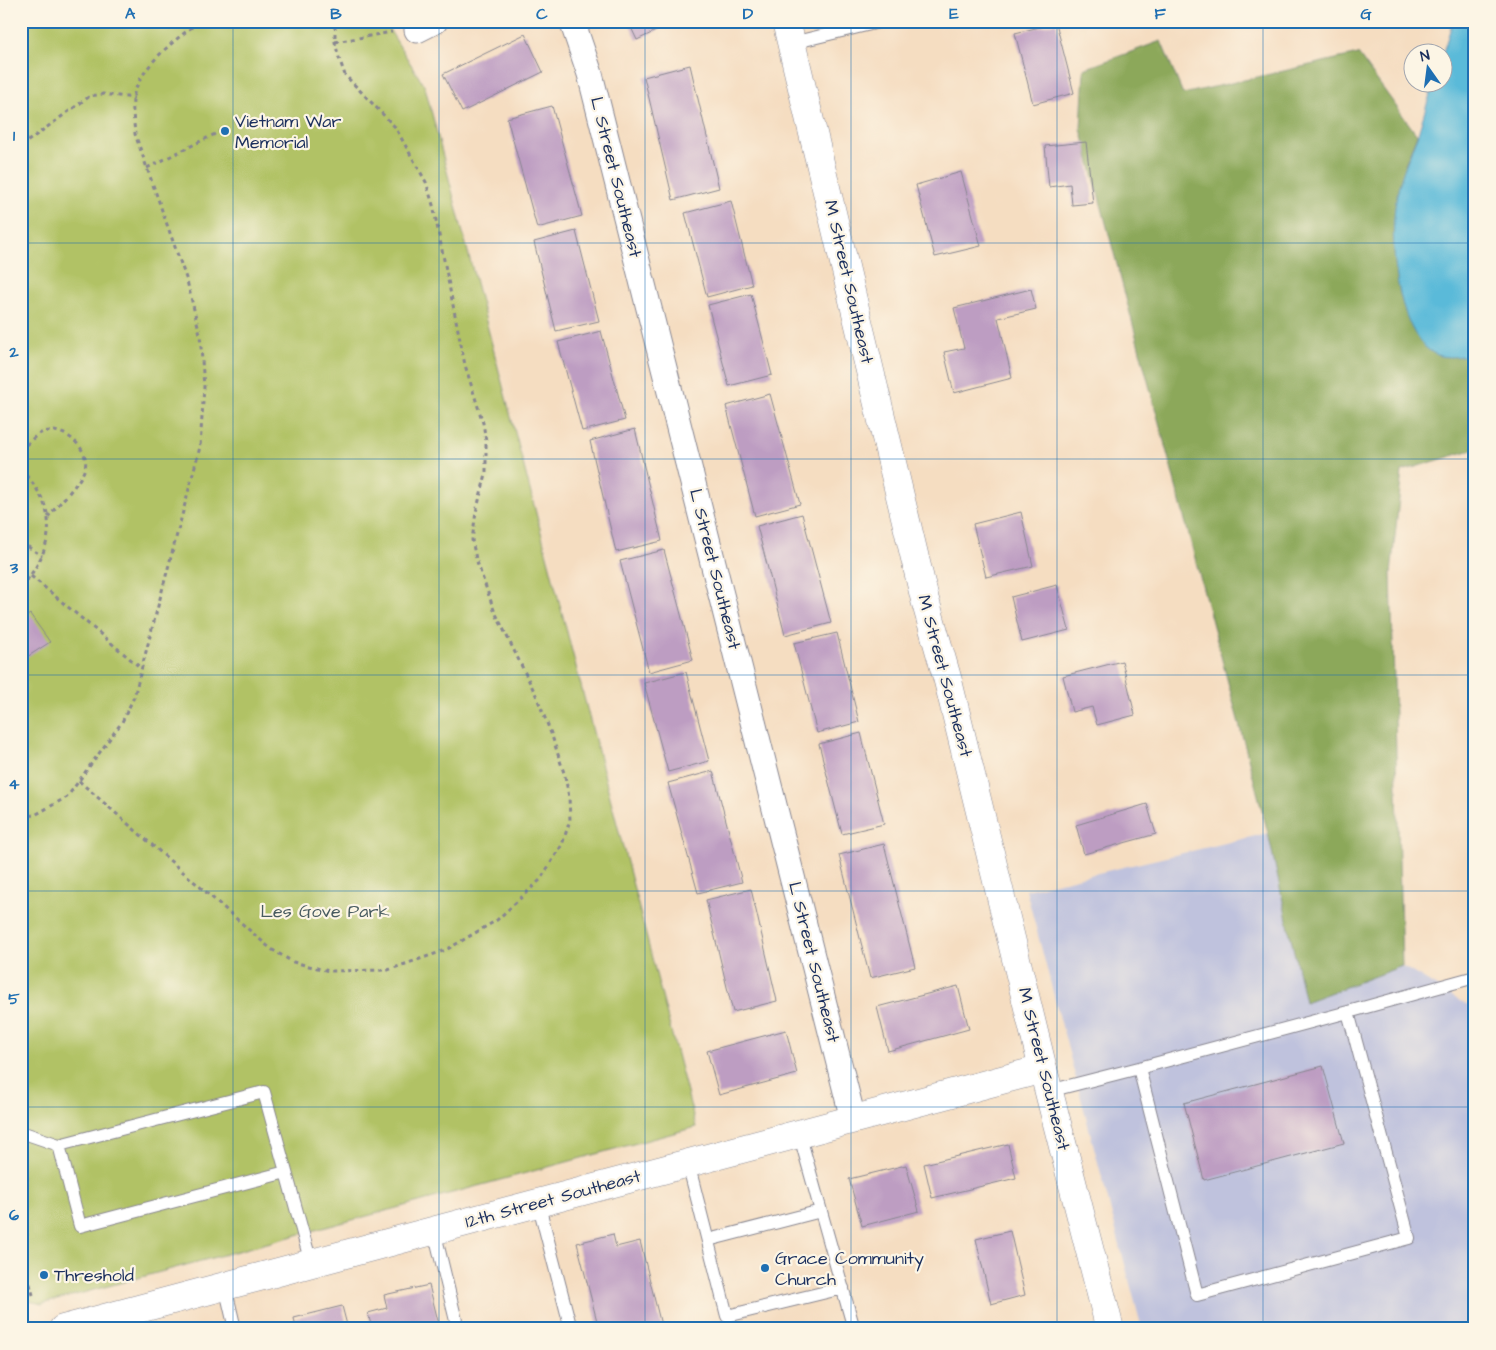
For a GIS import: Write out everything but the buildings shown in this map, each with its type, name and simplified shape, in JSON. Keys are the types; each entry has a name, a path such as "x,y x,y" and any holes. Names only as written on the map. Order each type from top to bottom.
{"main road":[{"name":"M Street Southeast","path":"789,32 923,590 948,681 1046,1080 1110,1329"},
{"name":"12th Street Southeast","path":"63,1329 105,1323 225,1286 853,1119 1046,1080"}],"street":[{"name":"L Street Southeast","path":"572,21 590,74 853,1119"}],"lane":[{"path":"789,32 883,21"},
{"path":"1046,1080 1139,1068 1475,977"},
{"path":"1139,1068 1197,1295 1409,1238 1348,1012"},
{"path":"21,1132 59,1145 264,1092 311,1263"},
{"path":"799,1133 854,1329"},
{"path":"59,1145 80,1226 286,1172"},
{"path":"688,1163 727,1316 843,1288"},
{"path":"538,1202 571,1329"},
{"path":"708,1240 821,1211"},
{"path":"434,1230 458,1329"},
{"path":"225,1286 235,1329"}],"path":[{"path":"21,816 35,815 67,797 80,782 122,722 134,697 200,447 204,386 200,334 187,282 135,134 132,110 135,88 150,65 176,39 200,21"},
{"path":"80,782 271,949 293,962 329,971 388,970 446,950 497,920 540,880 562,845 570,820 569,797 565,776 536,695 494,610 476,559 472,540 476,512 486,474 486,441 483,423 465,365 433,205 426,182 395,127 345,75 335,42 335,21"},
{"path":"335,42 426,25"},
{"path":"21,146 90,96 103,94 134,98"},
{"path":"147,168 225,129"},
{"path":"21,451 36,436 49,431 61,433 83,452 85,466 82,476 48,518"},
{"path":"21,470 37,490 44,503 48,518 48,538 42,556 31,576 21,587"},
{"path":"21,542 42,556"},
{"path":"31,576 141,668"},
{"path":"21,1253 33,1295"}],"shaded area":[{"path":"1268,833 1305,1002 1402,966 1475,1010 1475,1329 1142,1329 1026,890"}],"green space":[{"name":"Les Gove Park","path":"21,21 384,21 425,87 696,1127 42,1304 29,1301 21,1294"},
{"path":"1161,41 1183,94 1358,54 1417,135 1405,164 1475,351 1475,449 1402,471 1391,574 1402,966 1305,1002 1268,833 1081,129 1084,69"}],"water":[{"path":"1453,21 1475,21 1475,354 1448,357 1433,353 1420,341 1410,325 1397,280 1393,233 1394,212 1403,172 1418,134 1431,92 1454,92 1454,42 1446,42"}],"place":[{"name":"Vietnam War Memorial","path":"225,131"},
{"name":"Grace Community Church","path":"765,1268"},
{"name":"Threshold","path":"44,1275"}]}
